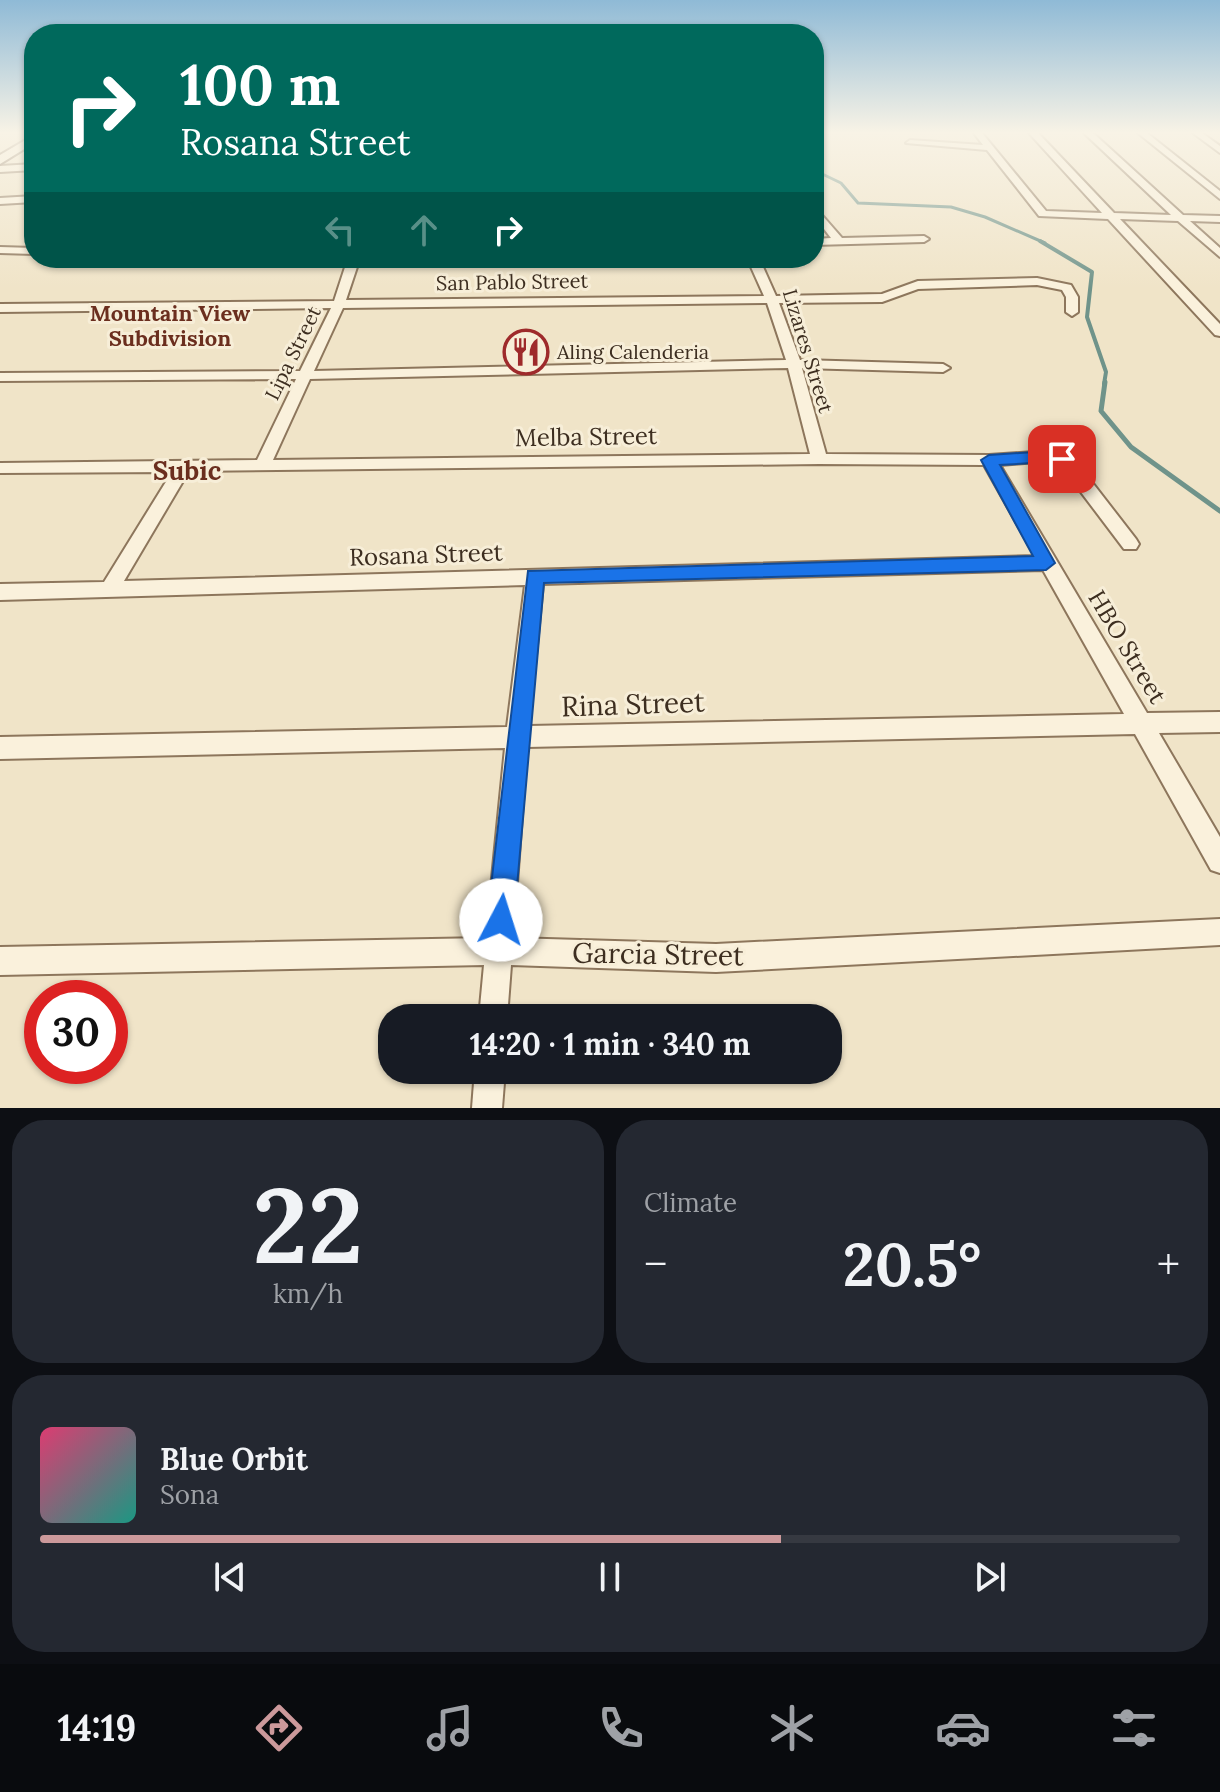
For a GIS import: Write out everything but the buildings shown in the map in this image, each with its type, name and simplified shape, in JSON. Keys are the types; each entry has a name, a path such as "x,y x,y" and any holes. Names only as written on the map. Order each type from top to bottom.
{"street":[{"path":"1019,185 1043,214 1220,219"},
{"path":"1082,185 1220,332"},
{"path":"1144,185 1220,254"},
{"path":"0,201 24,200"},
{"path":"824,222 839,241"},
{"path":"824,242 924,239"},
{"path":"3,250 24,245"},
{"path":"3,250 24,251"},
{"name":"Lipa Street","path":"263,464 339,304 351,268"},
{"name":"Lizares Street","path":"758,268 773,298 796,364 819,459"},
{"name":"San Pablo Street","path":"0,308 882,298 897,295 909,286 1052,281 1062,284 1073,297 1072,312"},
{"path":"0,377 305,375 796,364 943,368"},
{"name":"Melba Street","path":"0,468 989,460 1049,456 1062,459 1130,544"},
{"name":"HBO Street","path":"989,460 1220,861"},
{"path":"109,589 184,466"},
{"name":"Rosana Street","path":"0,592 1046,563"},
{"path":"494,1004 517,737 535,576"},
{"name":"Rina Street","path":"0,748 1220,722"},
{"name":"Garcia Street","path":"0,961 498,951 716,958 1220,932"},
{"path":"487,1108 489,1084"}],"waterway":[{"path":"842,185 858,203 951,207 985,217 1045,243"},
{"path":"1040,241 1092,272 1087,317 1106,372 1104,384"},
{"path":"1105,382 1101,411 1131,447 1220,511"}],"place":[{"name":"Aling Calenderia","path":"526,352"}],"district":[{"name":"Mountain View Subdivision","path":"170,326"},
{"name":"Subic","path":"187,471"}],"route":[{"path":"501,920 535,576 1046,563 989,460 1049,456 1062,459"}]}
